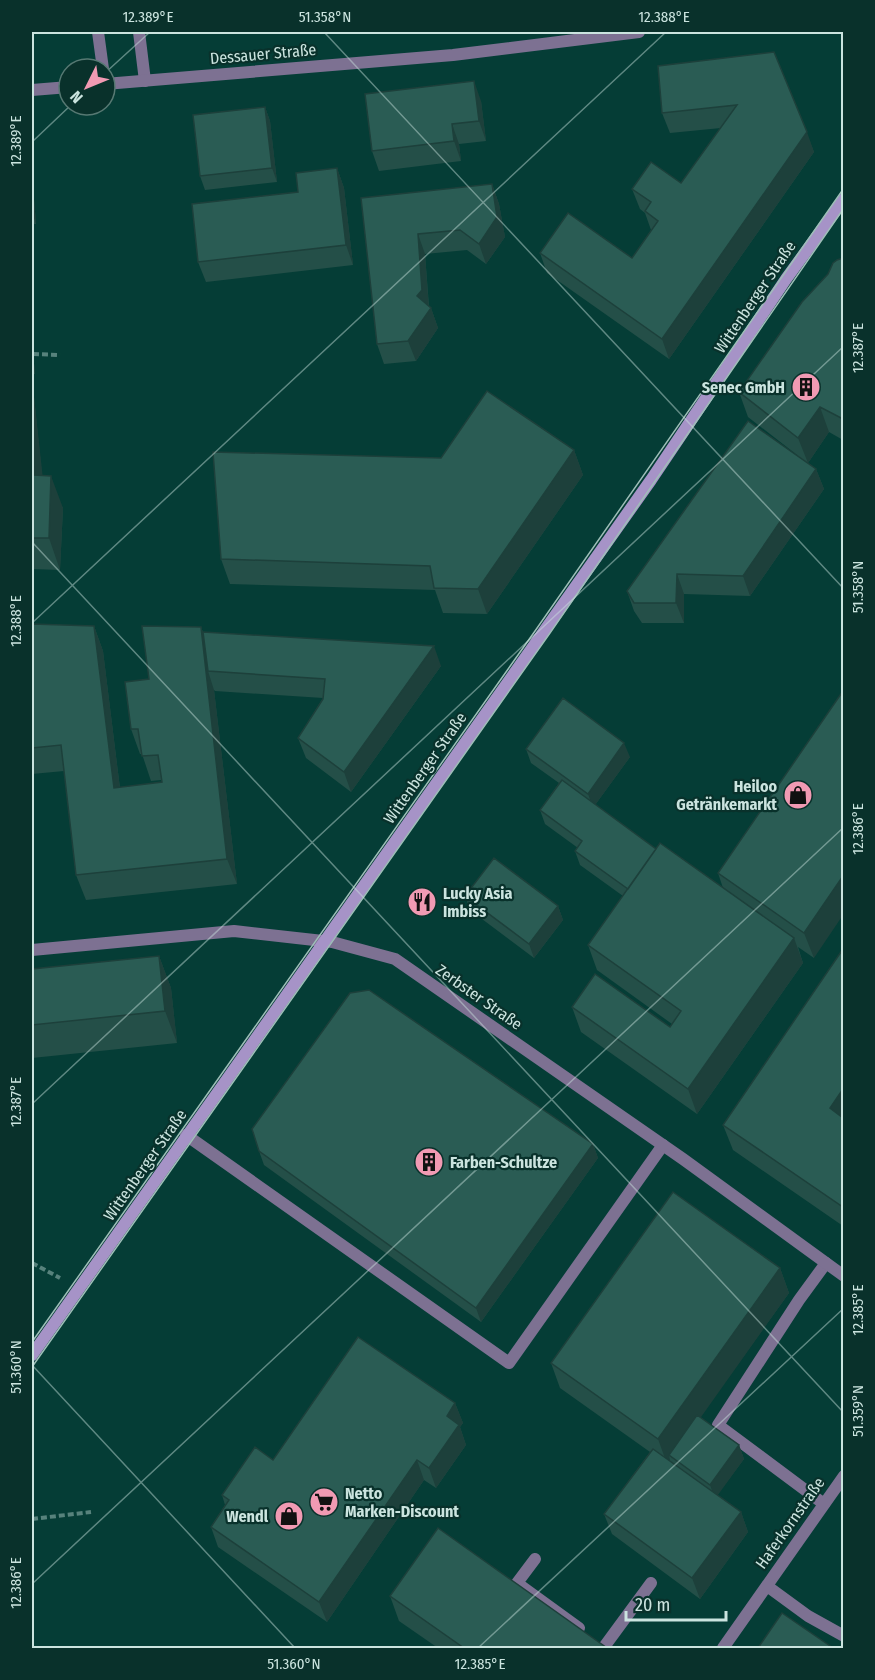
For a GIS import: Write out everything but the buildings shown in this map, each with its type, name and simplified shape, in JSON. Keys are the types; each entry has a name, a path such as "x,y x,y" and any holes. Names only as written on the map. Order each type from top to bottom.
{"main road":[{"name":"Wittenberger Straße","path":"32,1355 651,480 843,198"}],"street":[{"path":"98,32 101,57"},
{"path":"139,32 145,81"},
{"name":"Dessauer Straße","path":"117,83 453,55 639,32"},
{"path":"32,90 57,88"},
{"name":"Zerbster Straße","path":"32,950 234,931 323,941 395,959 663,1145 843,1276"},
{"path":"186,1135 509,1363 663,1145"},
{"path":"824,1504 718,1425 799,1300 826,1263"},
{"name":"Haferkornstraße","path":"723,1648 843,1476"},
{"path":"535,1559 517,1583 597,1642 651,1583"},
{"path":"767,1586 808,1616 843,1636"}],"path":[{"path":"33,354 60,355"},
{"path":"32,1263 79,1287"},
{"path":"32,1519 91,1512"}],"tram line":[{"path":"32,1342 535,631 844,188"},
{"path":"32,1367 550,633 844,208"}],"place":[{"name":"Senec GmbH","path":"806,387"},
{"name":"Heiloo Getränkemarkt","path":"798,795"},
{"name":"Lucky Asia Imbiss","path":"422,902"},
{"name":"Farben-Schultze","path":"429,1162"},
{"name":"Netto Marken-Discount","path":"324,1502"},
{"name":"Wendl","path":"289,1516"}]}
